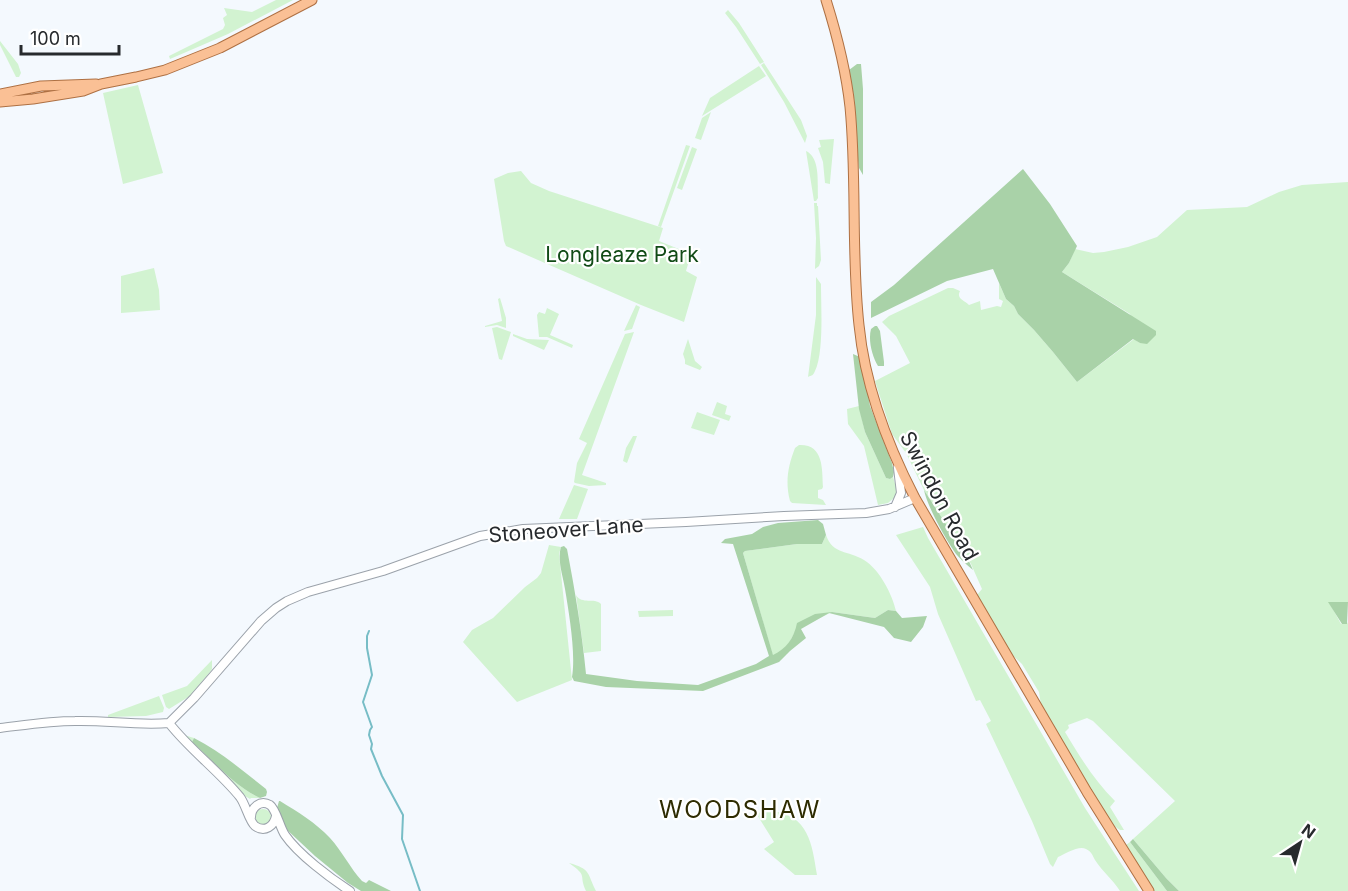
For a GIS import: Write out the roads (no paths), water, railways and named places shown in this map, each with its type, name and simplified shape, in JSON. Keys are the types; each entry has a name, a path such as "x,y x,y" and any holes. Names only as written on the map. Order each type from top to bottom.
{"main road":[{"path":"0,94 41,86 100,84 165,70 205,55 312,0"},
{"name":"Swindon Road","path":"826,0 840,52 849,106 859,327 873,397 883,425 915,498 1087,792 1149,891"},
{"path":"0,102 83,91 100,84"}],"street":[{"path":"895,507 901,491 896,459"},
{"name":"Stoneover Lane","path":"169,723 194,698 261,621 287,601 309,592 383,571 474,538 523,529 866,513 882,511 915,498"},
{"path":"0,728 76,720 169,723 242,799 256,826 261,829 277,830 285,835 312,862 350,891"},
{"path":"242,799 270,806 285,835"},
{"path":"250,817 252,809 258,804"},
{"path":"269,828 276,816"}],"waterway":[{"path":"369,631 367,648 372,675 363,702 372,727 369,735 371,749 382,776 403,815 402,839 420,891"}],"district":[{"name":"WOODSHAW","path":"740,810"}],"park label":[{"name":"Longleaze Park","path":"622,255"}]}
